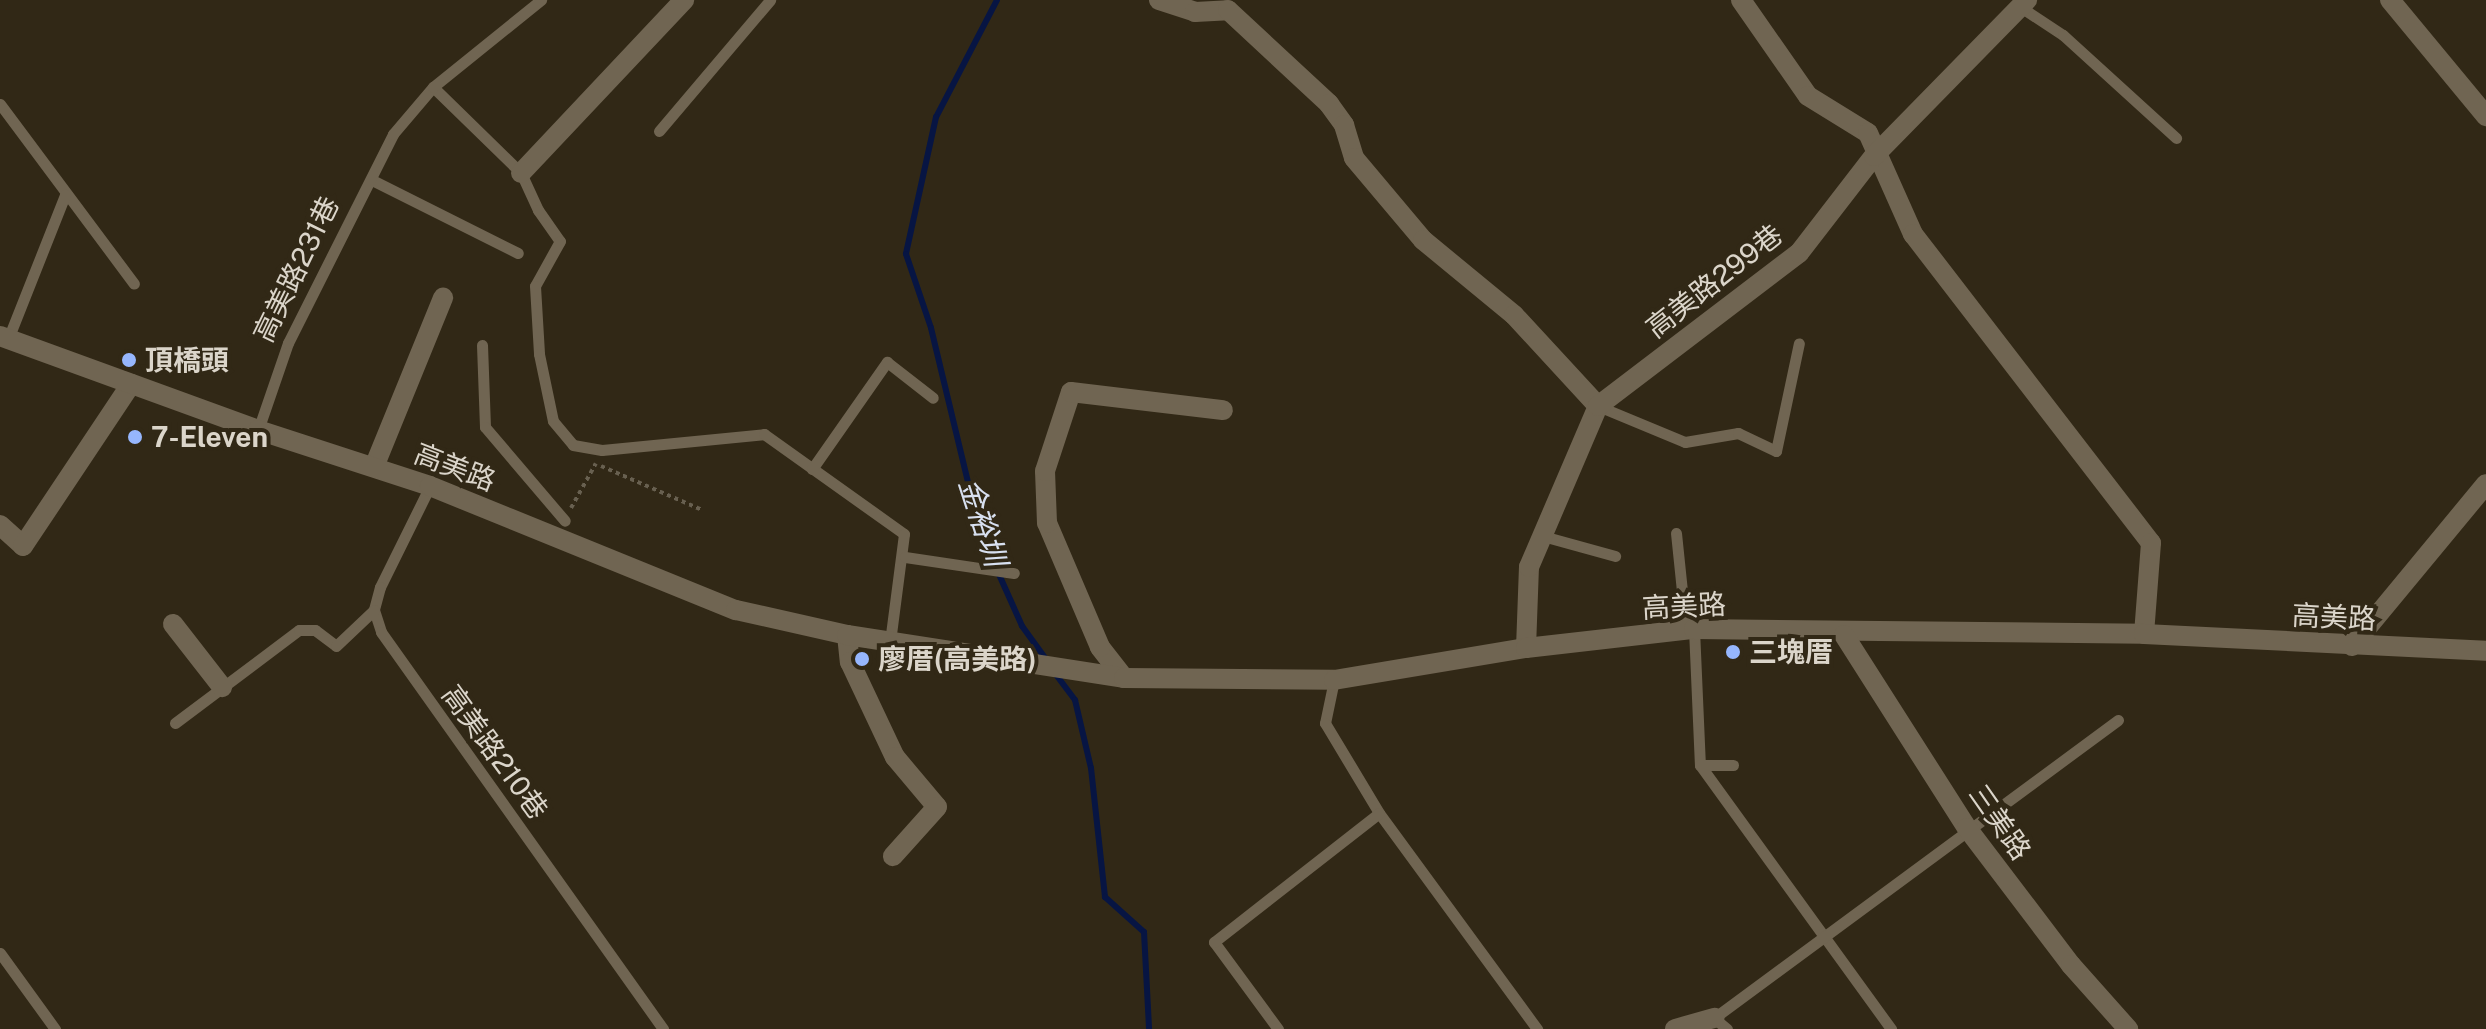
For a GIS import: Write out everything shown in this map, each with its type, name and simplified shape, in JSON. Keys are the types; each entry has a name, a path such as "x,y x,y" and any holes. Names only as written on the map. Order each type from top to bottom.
{"street":[{"path":"521,173 684,0"},
{"path":"1159,0 1195,12 1230,5 1329,104 1344,125 1354,158 1423,240 1514,315 1598,406"},
{"path":"1741,0 1808,96 1868,133 1874,156 1913,234 2151,543 2144,634"},
{"path":"2390,0 2486,116"},
{"name":"高美路299巷","path":"1526,648 1529,567 1539,535 1598,406 1799,253 1874,156 2024,4"},
{"path":"374,467 443,298"},
{"name":"高美路","path":"4,337 258,430 430,486 687,593 847,635 1124,678 1334,680 1526,648 1690,630 1844,635 2144,634 2486,651"},
{"path":"0,525 23,546 131,384"},
{"path":"1124,678 1100,647 1047,523 1045,471 1071,392 1223,410"},
{"path":"2352,646 2486,484"},
{"path":"173,624 222,687"},
{"path":"847,635 850,662 895,757 937,807 893,856"},
{"name":"三美路","path":"1844,635 1967,828 2071,965 2128,1029"},
{"path":"1675,1029 1720,1024"}],"lane":[{"name":"高美路231巷","path":"258,430 288,343 393,134 433,87 541,0"},
{"path":"659,131 770,0"},
{"path":"2024,4 2063,35 2176,138"},
{"path":"433,87 521,173 538,210 560,241 535,286 539,354 553,421 573,445 602,450 764,434 904,534 905,557 890,642"},
{"path":"0,104 134,284"},
{"name":"高美路231巷","path":"372,180 518,253"},
{"path":"4,337 65,195"},
{"path":"1598,406 1685,442 1738,433 1776,451 1799,343"},
{"name":"高美路","path":"482,345 485,427 565,521"},
{"path":"812,469 887,362 933,398"},
{"path":"175,723 299,630 315,630 336,646 374,610 430,486"},
{"path":"1676,533 1690,630 1700,765 1828,937 1891,1029"},
{"path":"1539,535 1615,556"},
{"path":"905,557 1014,573"},
{"name":"高美路210巷","path":"374,610 381,632 663,1029"},
{"path":"1334,680 1325,723 1379,813 1537,1029"},
{"path":"1720,1024 1967,828 2118,720"},
{"path":"1700,765 1733,765"},
{"path":"1278,1029 1214,942 1379,813"},
{"path":"0,953 55,1029"}],"path":[{"path":"565,521 602,450"},
{"path":"595,464 702,510"}],"waterway":[{"name":"金裕圳","path":"997,0 936,117 906,254 931,328 980,532 1022,626 1046,659"},
{"name":"金裕圳","path":"1054,672 1075,700 1091,768 1105,897 1144,932 1149,1029"}],"place":[{"name":"頂橋頭","path":"129,360"},
{"name":"7-Eleven","path":"135,437"},
{"name":"三塊厝","path":"1733,652"},
{"name":"廖厝(高美路)","path":"862,659"}]}
